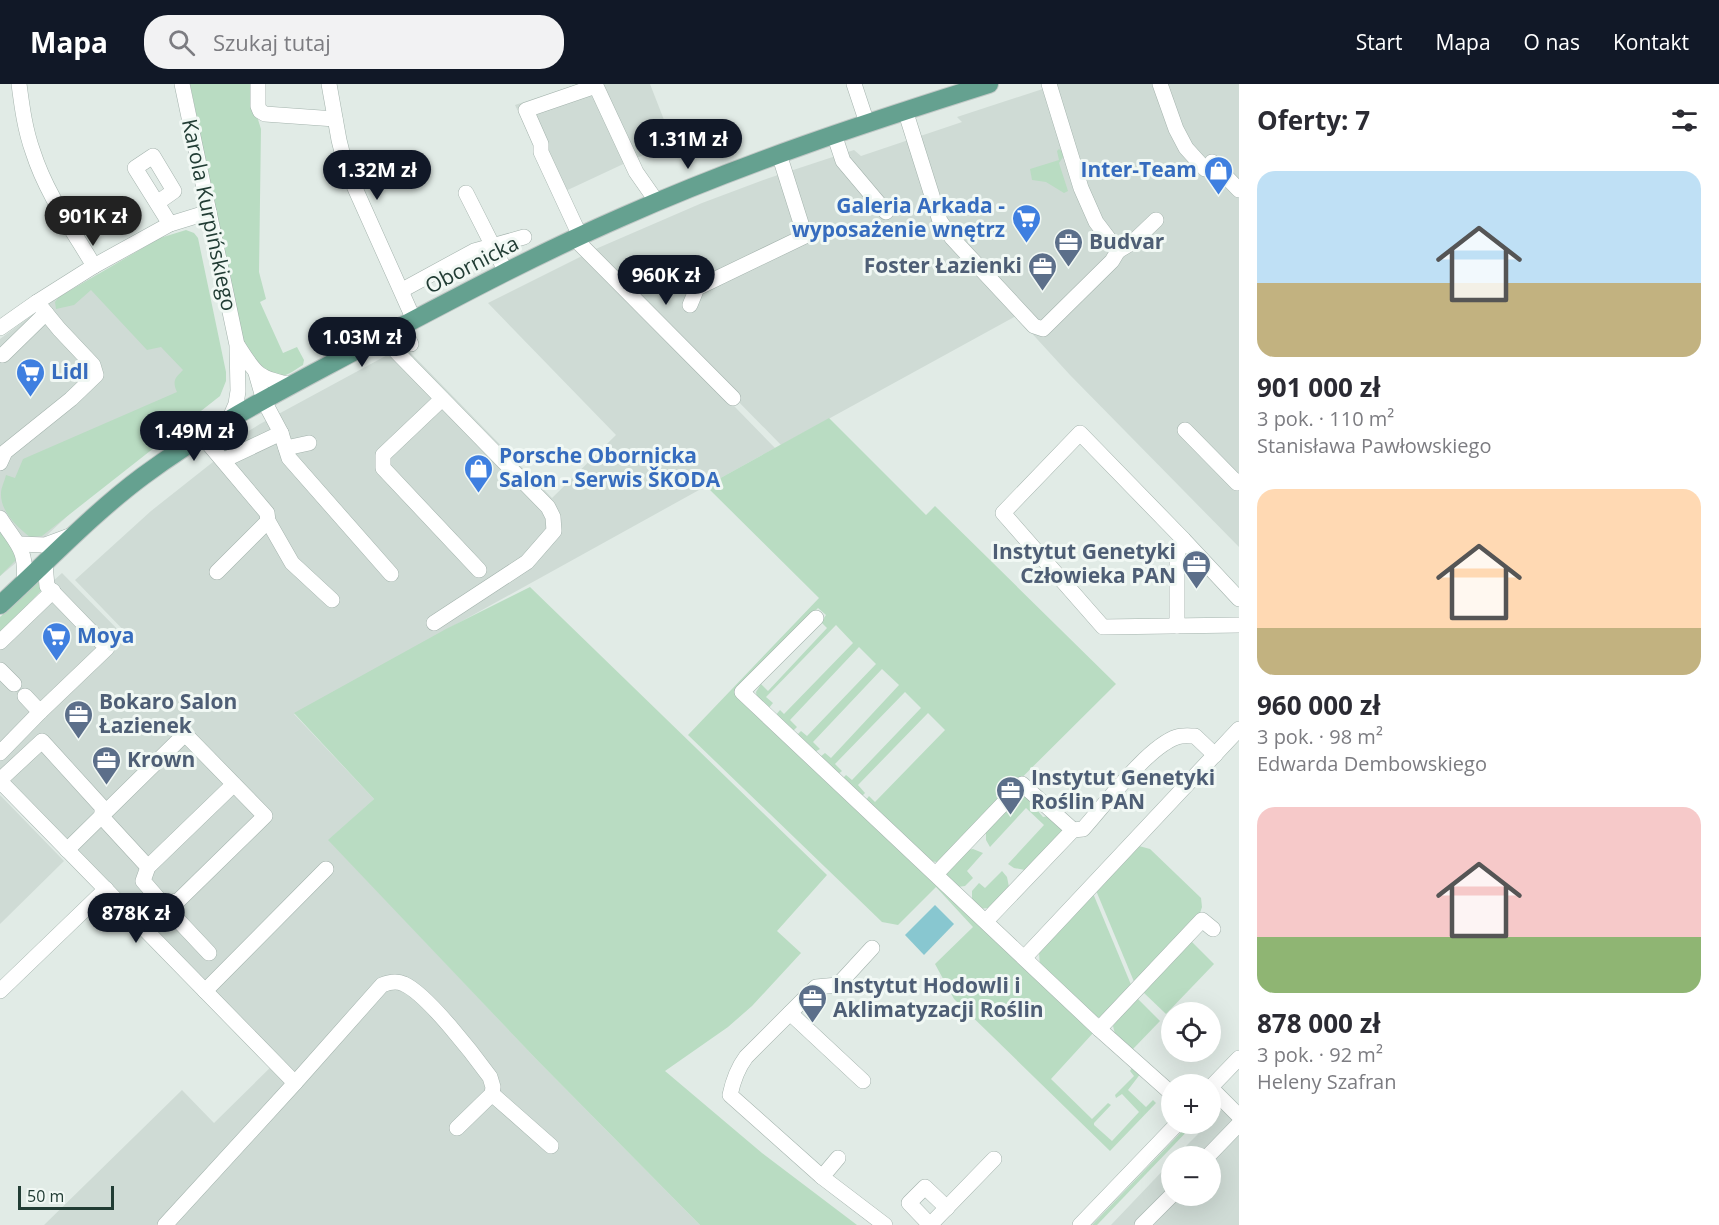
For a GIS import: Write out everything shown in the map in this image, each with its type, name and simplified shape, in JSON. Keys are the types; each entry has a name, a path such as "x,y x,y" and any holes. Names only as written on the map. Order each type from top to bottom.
{"main road":[{"name":"Obornicka","path":"0,606 142,477 229,420 408,323 578,237 657,202 834,134 989,84"}],"street":[{"path":"19,84 23,114 36,161 47,187 94,266"},
{"name":"Karola Kurpińskiego","path":"182,84 237,345 239,385 236,404 229,420"},
{"path":"258,84 258,106 260,111 266,114 335,119"},
{"path":"329,84 346,168 408,323 411,344"},
{"path":"854,84 867,123"},
{"path":"1049,84 1081,188 1096,222 1118,251"},
{"path":"1161,84 1176,129 1186,148 1239,190"},
{"path":"657,202 636,171 596,87 526,110 542,144 541,152 578,237 734,398"},
{"path":"905,110 940,221 952,238 1034,326 1043,329 1112,261 1118,251 1133,242 1156,220"},
{"path":"834,134 843,161 886,212"},
{"path":"690,305 697,288 805,236 779,154"},
{"path":"466,193 506,273"},
{"path":"157,203 170,224"},
{"path":"0,328 41,307 94,266 170,224 209,212"},
{"path":"406,288 474,251 524,237"},
{"path":"3,355 41,307"},
{"path":"0,463 5,452 71,399 96,375 93,365 41,307"},
{"path":"382,337 548,507 553,517 554,531 527,561 434,623"},
{"name":"Karola Kurpińskiego","path":"237,345 256,373 264,401 284,441 289,458 391,574"},
{"path":"256,373 268,380 293,385"},
{"path":"239,385 264,401"},
{"path":"442,399 383,455 383,468 479,570"},
{"path":"1185,430 1237,483 1239,481"},
{"path":"1239,599 1080,433 1003,513 1103,627 1239,625"},
{"path":"202,436 267,513 268,521 292,563 332,600"},
{"path":"224,460 284,441 309,443"},
{"path":"0,518 19,544 25,560 24,583"},
{"path":"217,572 268,521"},
{"path":"19,544 45,545 78,533"},
{"path":"1177,626 1177,555 1183,539"},
{"path":"18,763 1,748 107,648 47,586 45,564"},
{"path":"0,642 53,591"},
{"path":"816,618 742,692 1099,1029 1161,1084"},
{"path":"0,670 14,684"},
{"path":"25,696 40,712"},
{"path":"1025,957 1239,729"},
{"path":"67,850 185,734 265,816 178,901 162,903"},
{"path":"987,921 1073,830 1083,829 1160,746 1178,736 1196,736 1215,755"},
{"path":"148,867 102,817 102,807 42,741 0,780 295,1083"},
{"path":"209,953 143,881 148,867 234,784"},
{"path":"936,874 1022,784 1073,830"},
{"path":"205,991 326,869"},
{"path":"0,991 106,889"},
{"path":"1099,1029 1202,921 1213,929"},
{"path":"872,948 838,985 816,987 746,1057 738,1068 730,1095 822,1177 885,1225"},
{"path":"165,1225 382,985 392,981 404,984 423,998 478,1060 490,1077 493,1087 492,1095 457,1128"},
{"path":"790,1013 863,1081"},
{"path":"1221,1077 1239,1058"},
{"path":"492,1095 551,1146"},
{"path":"1221,1098 1239,1116"},
{"path":"1218,1146 1239,1124"},
{"path":"1080,1225 1167,1134"},
{"path":"822,1177 838,1158"},
{"path":"946,1208 925,1187 909,1203 930,1225 994,1159"},
{"path":"1142,1225 1161,1205"}],"shaded area":[{"path":"577,84 650,84 673,143 557,195 515,105"},
{"path":"1058,84 1239,84 1239,547 1070,375 1016,316 781,445 591,251 702,203 769,178 854,150 861,156 962,122 957,117"},
{"path":"586,254 775,448 294,714 374,799 329,840 538,1061 700,1225 44,1225 182,1090 214,1123 279,1059 0,773 0,629 62,573 129,641 131,638 75,580 151,511 218,458 213,453 260,424 404,346 552,498 616,435 488,303"},
{"path":"98,274 214,399 110,476 0,576 0,339 43,307"},
{"path":"0,795 64,861 0,924"},
{"path":"1221,1110 1233,1118 1239,1111 1239,1225 1111,1225 1161,1172 1161,1206 1221,1206 1221,1146 1186,1146 1198,1134 1221,1134"}],"green space":[{"path":"190,84 253,84 254,107 261,129 259,272 266,299 260,302 283,353 297,347 304,360 303,365 281,376 274,376 262,369 252,357 242,338"},
{"path":"1059,149 1065,154 1059,163 1068,191 1064,193 1046,182 1032,180 1030,169 1059,160 1057,151"},
{"path":"186,230 194,233 198,238 226,372 226,381 220,396 42,536 30,537 15,523 3,506 1,491 6,475 15,478 23,459 177,392 175,380 183,370 161,347 147,350 91,290 74,305 56,309 55,302 59,297 160,238"},
{"path":"829,418 926,515 935,506 1116,684 937,862 930,861 866,800 869,796 875,802 945,730 928,713 858,785 865,793 862,796 843,778 846,775 852,780 921,708 905,692 835,764 842,771 837,775 820,757 825,753 831,758 899,685 882,669 813,742 820,749 813,753 797,735 801,731 807,736 876,664 859,647 790,720 797,727 793,731 775,716 780,710 784,714 853,643 836,625 766,697 773,703 768,709 757,698 756,692 761,684 768,691 827,628 821,622 826,615 818,608 737,692 1094,1032 1051,1079 1092,1119 1108,1103 1111,1105 1094,1125 1112,1141 1139,1112 1122,1094 1116,1098 1115,1095 1134,1076 1130,1071 1132,1068 1141,1073 1128,1090 1146,1107 1153,1100 1156,1103 1110,1151 954,999 935,964 973,927 936,887 898,925 882,922 688,735 819,598 706,486"},
{"path":"0,532 13,548 16,560 0,576"},
{"path":"41,580 41,591 0,632 0,617"},
{"path":"530,587 827,875 777,931 801,953 752,1006 728,1027 665,1071 762,1153 857,1225 700,1225 538,1061 328,840 374,799 294,713 446,629"},
{"path":"1023,792 1038,806 1037,810 1043,817 1049,816 1064,832 1025,870 1008,864 1044,825 1026,808 990,847 986,840 986,827"},
{"path":"1139,846 1150,849 1201,898 1202,907 1199,916 1135,984 1095,888"},
{"path":"973,849 983,853 967,871 973,878 965,886 958,887 947,879 946,872 967,850"},
{"path":"1002,871 1007,877 1009,887 988,908 979,909 972,901 972,891 979,883 985,888"},
{"path":"1092,891 1132,987 1102,1017 1095,1017 1040,968 1039,952"},
{"path":"1190,940 1214,964 1178,1002 1161,1002 1161,1009 1142,991"},
{"path":"1136,997 1160,1021 1132,1050 1115,1034 1113,1026"},
{"path":"1179,1134 1184,1134 1173,1146 1168,1146"},
{"path":"1161,1153 1161,1158 1097,1225 1092,1225"}],"water":[{"path":"935,905 954,924 924,955 905,935"}],"place":[{"name":"Inter-Team","path":"1218,196"},
{"name":"Galeria Arkada - wyposażenie wnętrz","path":"1026,244"},
{"name":"Budvar","path":"1068,268"},
{"name":"Foster Łazienki","path":"1043,292"},
{"name":"Lidl","path":"30,398"},
{"name":"Porsche Obornicka Salon - Serwis ŠKODA","path":"478,494"},
{"name":"Instytut Genetyki Człowieka PAN","path":"1197,590"},
{"name":"Moya","path":"56,662"},
{"name":"Bokaro Salon Łazienek","path":"78,740"},
{"name":"Krown","path":"106,786"},
{"name":"Instytut Genetyki Roślin PAN","path":"1010,816"},
{"name":"Instytut Hodowli i Aklimatyzacji Roślin","path":"812,1024"}]}
